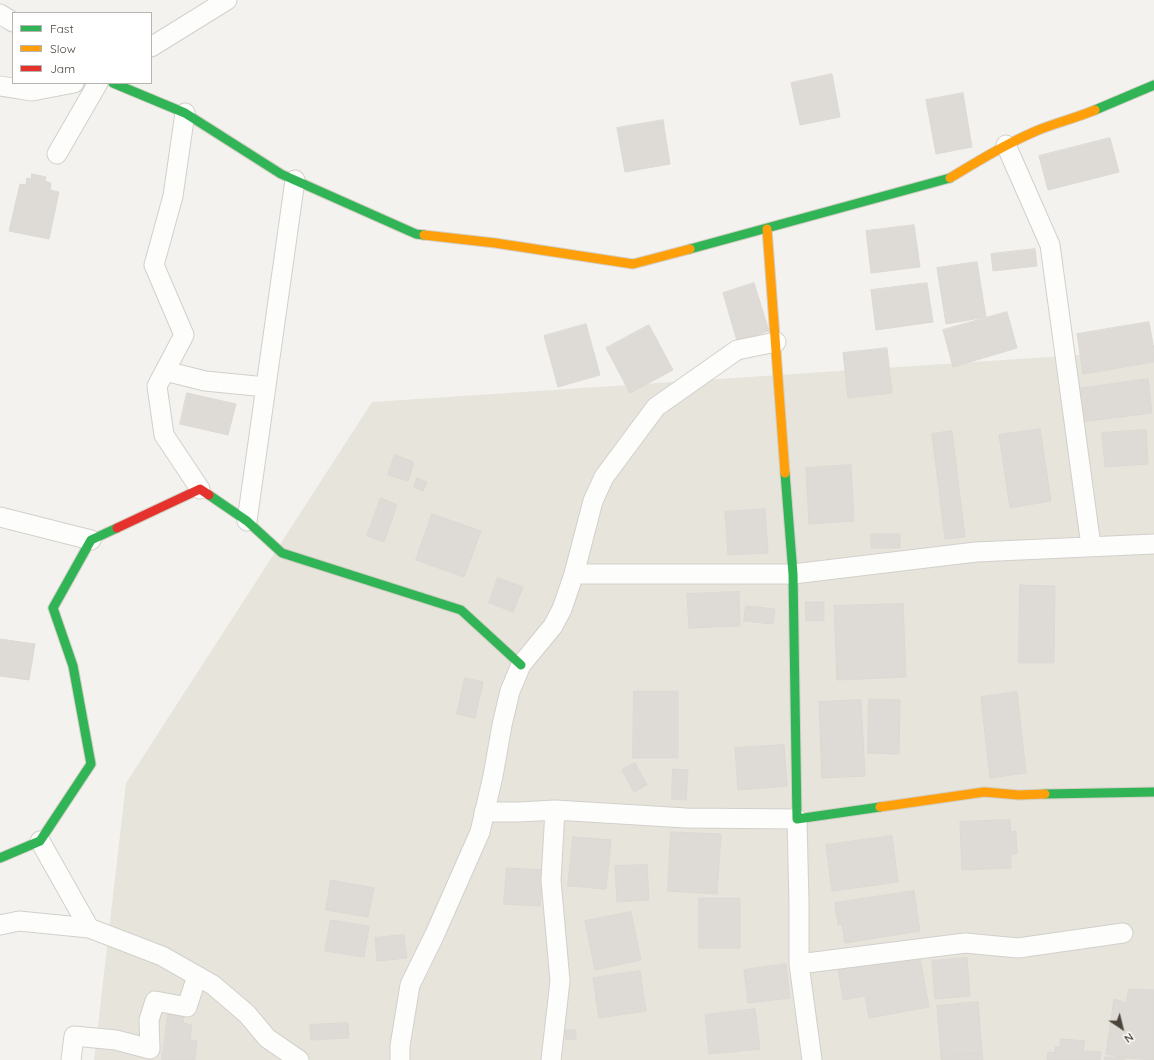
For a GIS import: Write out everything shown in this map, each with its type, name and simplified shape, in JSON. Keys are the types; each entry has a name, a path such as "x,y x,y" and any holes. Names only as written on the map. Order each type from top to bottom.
{"street":[{"path":"152,46 227,0"},
{"path":"0,14 12,21"},
{"path":"0,86 32,91 69,84"},
{"path":"57,154 97,84"},
{"path":"115,84 184,113 281,174 416,234 495,243 633,264 947,180 1006,145 1038,130 1079,117 1154,85"},
{"path":"184,113 172,196 154,265 184,335 157,386 164,435 200,489 247,521 282,553 461,610 522,665"},
{"path":"1006,145 1050,245 1091,546"},
{"path":"247,521 295,180"},
{"path":"767,229 793,574 798,964 812,1060"},
{"path":"400,1060 400,1046 410,985 436,934 480,832 510,691 522,665 553,626 562,609 574,574 592,501 604,477 656,407 736,350 776,342"},
{"path":"165,372 205,380 266,387"},
{"path":"0,858 40,841 91,764 72,666 53,608 91,540 200,489"},
{"path":"0,517 91,540"},
{"path":"574,574 793,574 976,552 1154,544"},
{"path":"484,812 555,810 686,818 797,819 984,792 1019,795 1154,792"},
{"path":"551,1060 560,981 551,880 555,810"},
{"path":"40,841 89,928"},
{"path":"0,925 19,921 89,928 162,956 213,985 247,1014 267,1038 299,1060"},
{"path":"798,964 965,943 1018,948 1123,933"},
{"path":"71,1060 74,1036 116,1040 150,1049 149,1020 155,1001 187,1007 197,976"}],"shaded area":[{"path":"1154,350 1154,1060 94,1060 126,783 372,402"}],"building":[{"path":"832,74 840,117 800,125 791,83"},
{"path":"963,93 972,147 936,154 926,100"},
{"path":"663,120 670,164 625,172 617,128"},
{"path":"1110,138 1119,172 1048,190 1039,156"},
{"path":"32,174 46,177 45,181 51,183 50,190 59,192 49,239 9,231 20,184 26,185 27,178 31,179"},
{"path":"914,225 920,267 871,273 866,231"},
{"path":"1035,249 1037,266 993,271 991,254"},
{"path":"977,262 986,317 946,324 937,268"},
{"path":"754,283 769,331 737,341 723,293"},
{"path":"927,283 933,322 876,330 871,290"},
{"path":"1007,312 1017,348 953,367 943,330"},
{"path":"1149,322 1154,350 1154,362 1083,374 1077,334"},
{"path":"586,324 600,375 558,387 544,336"},
{"path":"649,325 673,370 630,393 606,348"},
{"path":"887,348 892,393 848,398 843,353"},
{"path":"1148,379 1152,413 1081,422 1077,389"},
{"path":"187,393 236,404 228,435 180,424"},
{"path":"1040,429 1051,501 1010,508 999,435"},
{"path":"1146,430 1148,464 1105,467 1102,433"},
{"path":"952,431 965,537 945,539 932,434"},
{"path":"395,455 414,462 408,481 388,475"},
{"path":"851,465 854,521 809,524 806,468"},
{"path":"417,478 427,482 423,491 414,487"},
{"path":"381,498 397,505 384,542 367,536"},
{"path":"765,509 768,553 728,555 725,512"},
{"path":"432,514 481,531 464,577 416,560"},
{"path":"871,534 900,534 900,548 872,548"},
{"path":"498,578 523,587 513,612 489,603"},
{"path":"1020,585 1055,586 1054,663 1019,663"},
{"path":"739,592 740,626 689,628 687,594"},
{"path":"806,602 824,602 824,621 806,621"},
{"path":"903,604 906,677 837,680 834,606"},
{"path":"746,606 775,609 773,624 744,621"},
{"path":"0,639 35,644 29,680 0,676"},
{"path":"465,678 483,682 475,718 457,714"},
{"path":"634,691 678,691 678,758 633,758"},
{"path":"1017,692 1026,773 990,778 981,697"},
{"path":"869,699 900,700 899,754 868,753"},
{"path":"861,700 865,776 822,778 819,702"},
{"path":"784,745 787,786 738,790 735,748"},
{"path":"635,763 647,785 634,792 622,770"},
{"path":"673,769 688,770 686,800 672,799"},
{"path":"1010,820 1011,832 1016,831 1017,854 1011,854 1011,868 962,870 960,822"},
{"path":"671,832 721,834 717,894 668,891"},
{"path":"892,836 898,882 832,891 826,845"},
{"path":"573,837 611,840 606,889 568,886"},
{"path":"647,865 649,900 617,902 615,866"},
{"path":"507,868 543,870 540,906 504,904"},
{"path":"331,880 374,888 368,917 326,910"},
{"path":"914,891 920,931 845,943 842,924 838,925 835,903"},
{"path":"699,898 740,898 740,948 699,948"},
{"path":"631,912 641,960 595,970 585,921"},
{"path":"331,920 369,926 364,957 325,951"},
{"path":"404,935 407,958 377,961 375,938"},
{"path":"919,953 929,1007 869,1018 865,996 843,1000 838,969"},
{"path":"967,958 970,996 935,999 932,961"},
{"path":"786,964 790,998 748,1003 744,970"},
{"path":"640,971 646,1011 599,1018 593,978"},
{"path":"1129,989 1154,990 1154,1060 1125,1058 1106,1054 1114,999 1126,1003"},
{"path":"978,1002 982,1053 941,1057 937,1006"},
{"path":"755,1009 760,1049 709,1054 705,1015"},
{"path":"168,1014 184,1016 183,1023 192,1025 190,1040 197,1041 195,1060 162,1060"},
{"path":"348,1023 349,1038 311,1040 310,1025"},
{"path":"566,1030 576,1030 576,1040 566,1039"},
{"path":"1061,1039 1085,1041 1083,1051 1101,1052 1100,1060 1047,1060 1048,1052 1055,1053 1055,1047 1060,1047"},
{"path":"982,1053 983,1060 942,1060 941,1057"},
{"path":"1105,1057 1125,1058 1125,1060 1105,1060"}],"traffic: fast":[{"path":"115,84 185,113 281,174 416,234 424,235"},
{"path":"1095,110 1154,85"},
{"path":"690,249 950,178"},
{"path":"785,473 793,574 797,819 880,807"},
{"path":"209,495 247,521 282,553 461,610 521,665"},
{"path":"0,858 40,841 91,764 73,666 53,608 91,540 117,528"},
{"path":"1045,794 1154,792"}],"traffic: slow":[{"path":"950,178 992,153 1025,136 1043,128 1095,110"},
{"path":"767,229 785,473"},
{"path":"424,235 495,243 633,264 690,249"},
{"path":"880,807 984,792 1019,795 1045,794"}],"traffic: jam":[{"path":"117,528 200,489 209,495"}]}
